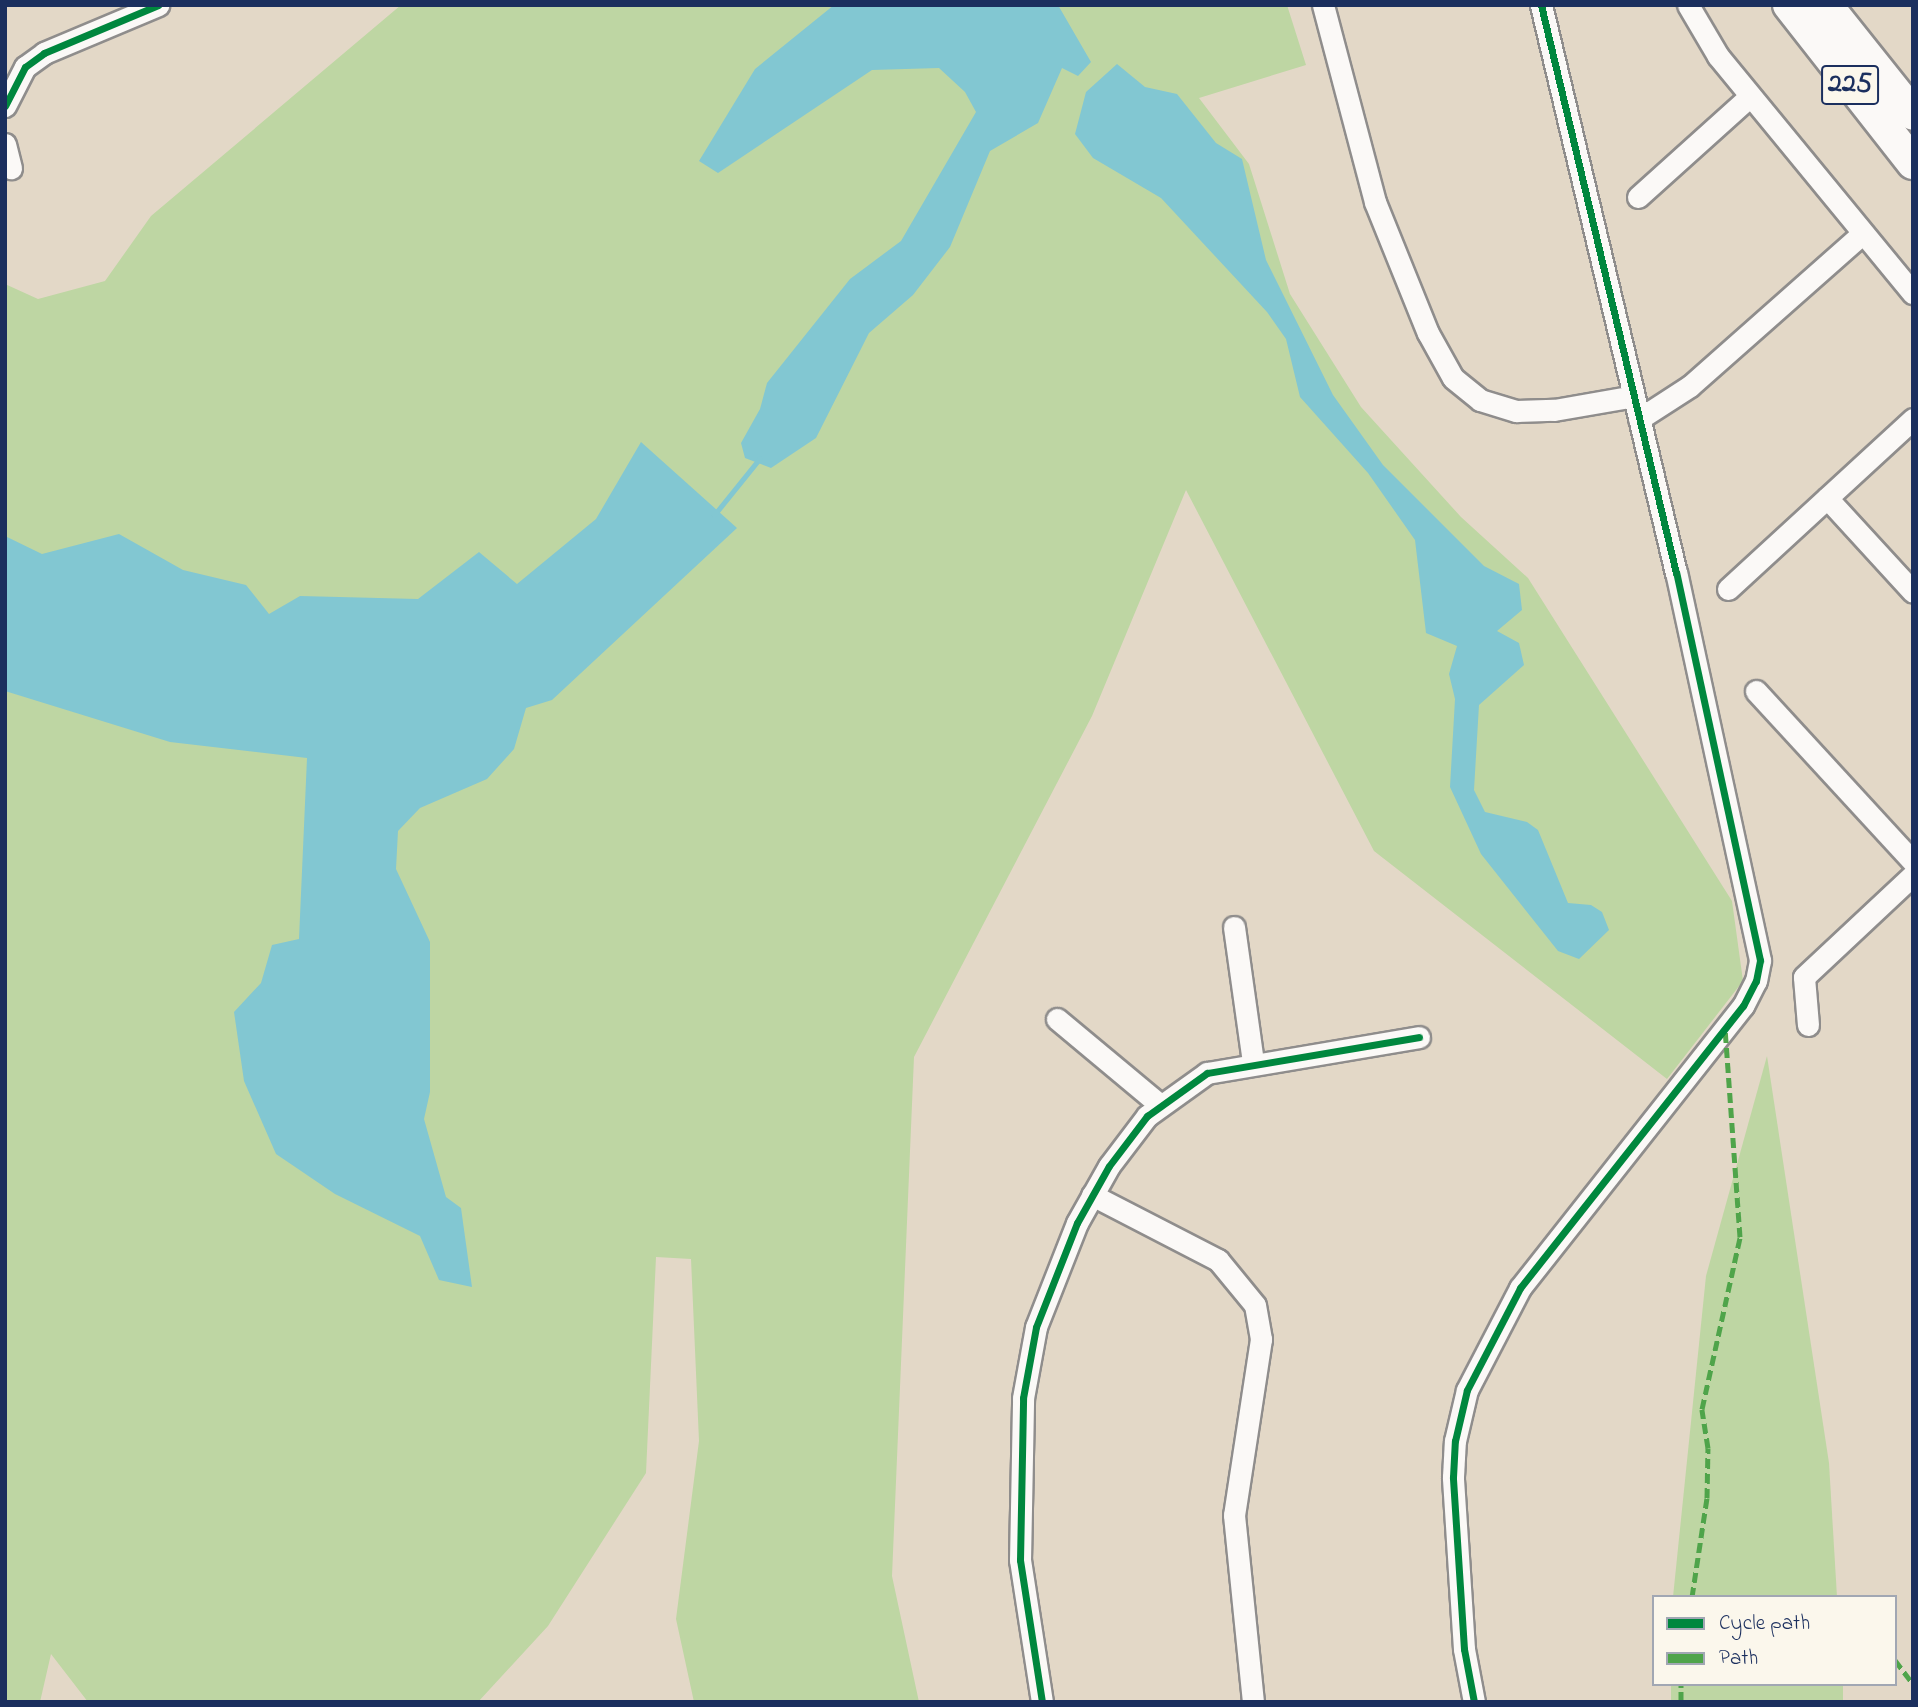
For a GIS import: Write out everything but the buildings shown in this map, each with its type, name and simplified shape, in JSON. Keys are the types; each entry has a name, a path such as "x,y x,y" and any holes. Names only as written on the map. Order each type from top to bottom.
{"highway":[{"name":"225","path":"1790,5 1913,163"},
{"name":"225","path":"1826,5 1913,114"}],"street":[{"path":"5,106 25,67 44,53 158,5"},
{"path":"1323,5 1375,202 1428,333 1453,378 1480,400 1516,411 1554,410 1634,396"},
{"path":"1474,1702 1464,1648 1453,1477 1467,1390 1520,1288 1709,1051 1751,994 1759,972 1744,874 1541,5"},
{"path":"1688,5 1707,40 1750,96 1913,293"},
{"path":"1638,197 1750,96"},
{"path":"5,144 11,168"},
{"path":"1639,419 1690,386 1862,234"},
{"path":"1728,589 1913,419"},
{"path":"1827,498 1913,592"},
{"path":"1756,691 1913,862"},
{"path":"1808,1025 1804,977 1913,875"},
{"path":"1234,927 1253,1063"},
{"path":"1057,1019 1159,1104"},
{"path":"1042,1702 1020,1560 1023,1398 1039,1317 1092,1195 1122,1147 1159,1104 1207,1073 1253,1063 1419,1037"},
{"path":"1092,1195 1218,1259 1242,1286 1258,1314 1261,1339 1234,1516 1239,1600 1253,1702"}],"green space":[{"path":"401,5 1287,5 1306,65 1199,98 1249,164 1290,294 1361,407 1461,517 1528,578 1732,901 1743,981 1667,1079 1374,851 1186,490 1092,716 914,1057 892,1576 919,1702 694,1702 676,1619 699,1441 691,1259 656,1257 646,1473 548,1626 478,1702 88,1702 51,1654 40,1702 5,1701 5,284 38,299 105,281 151,216"},
{"path":"1767,1056 1829,1463 1837,1595 1673,1595 1706,1276"},
{"path":"1671,1686 1843,1686 1843,1702 1671,1702"}],"water":[{"path":"834,5 1058,5 1091,62 1078,76 1062,68 1038,123 990,151 950,247 913,295 869,333 816,438 771,468 745,458 741,443 760,409 767,383 850,279 901,241 976,112 965,92 939,68 872,70 718,173 699,161 755,69"},
{"path":"1117,64 1145,87 1177,94 1216,143 1242,159 1266,260 1333,395 1383,465 1484,566 1519,584 1522,610 1497,631 1519,643 1524,665 1479,705 1474,790 1485,812 1527,822 1538,830 1568,903 1591,905 1602,912 1609,930 1579,959 1558,951 1481,854 1450,787 1455,699 1449,674 1457,646 1426,633 1415,540 1368,473 1300,397 1286,339 1267,312 1161,198 1093,158 1075,134 1086,92"},
{"path":"641,442 737,528 552,700 526,708 514,749 487,779 420,808 398,831 396,869 430,942 430,1092 424,1119 446,1197 461,1208 472,1287 439,1280 420,1236 335,1194 276,1154 244,1081 234,1012 261,983 272,945 299,939 307,758 170,742 5,691 5,536 42,554 119,534 183,570 246,585 269,614 300,596 418,599 479,552 517,584 596,519"}],"waterway":[{"path":"714,515 760,458"}],"marked path":[{"path":"1692,1595 1707,1498 1708,1448 1702,1409 1740,1237 1725,1029"},
{"path":"1897,1663 1913,1684"},
{"path":"1681,1686 1681,1702"}],"cycle path":[{"path":"5,106 25,67 44,53 158,5"},
{"path":"1474,1702 1464,1649 1453,1477 1455,1441 1467,1390 1520,1288 1743,1006 1756,981 1760,960 1676,573 1541,5"},
{"path":"1042,1702 1020,1560 1023,1398 1036,1327 1077,1223 1109,1166 1147,1116 1207,1073 1419,1037"}]}
